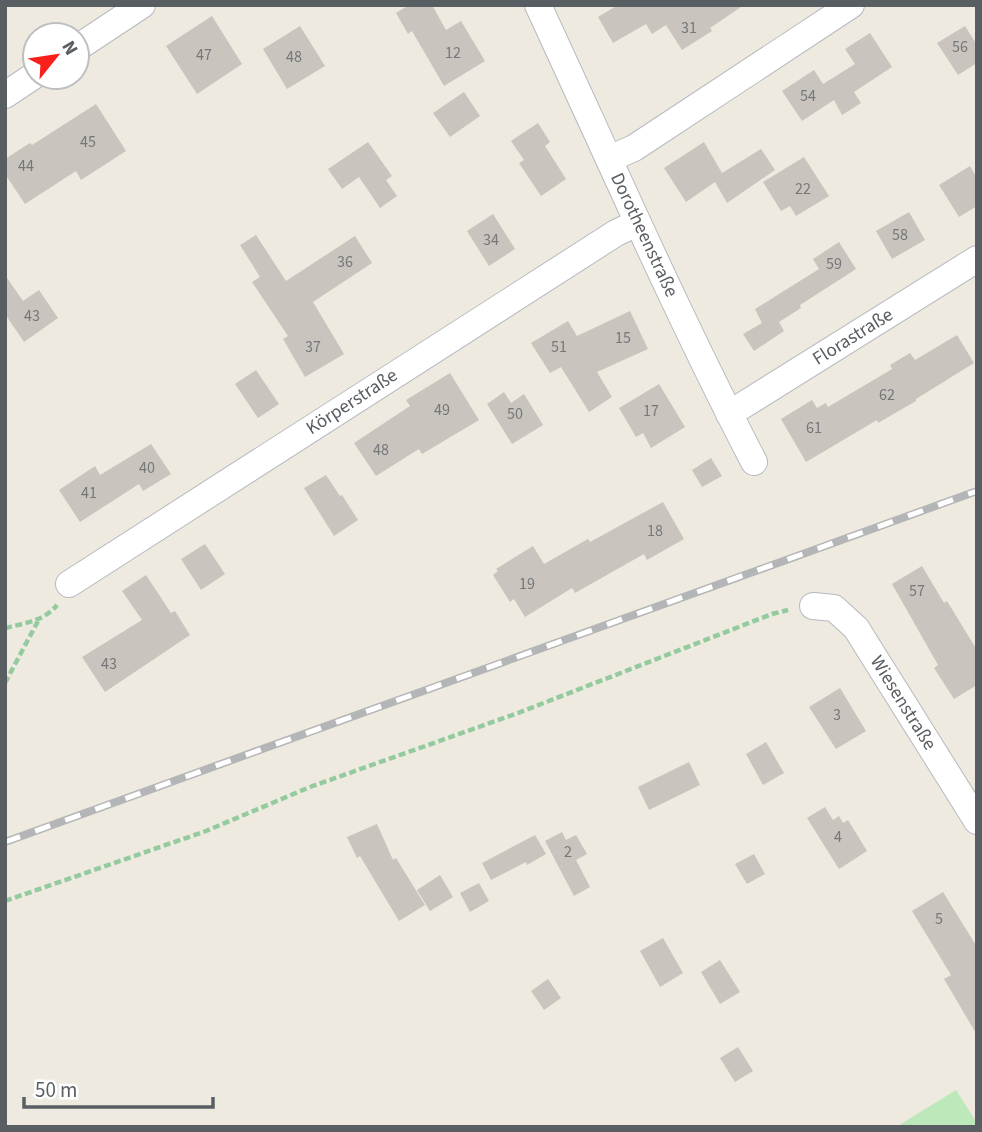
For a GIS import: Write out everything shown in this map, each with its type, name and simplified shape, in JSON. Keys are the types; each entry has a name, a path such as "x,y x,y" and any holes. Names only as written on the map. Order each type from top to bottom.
{"street":[{"path":"91,39 142,5"},
{"name":"Dorotheenstraße","path":"538,5 637,223 754,462"},
{"path":"609,159 634,148 851,5"},
{"path":"5,95 21,84"},
{"name":"Körperstraße","path":"69,584 616,233 637,223"},
{"name":"Florastraße","path":"729,414 977,259"},
{"name":"Wiesenstraße","path":"813,606 834,608 856,628 977,821"}],"path":[{"path":"5,628 38,620 56,608 69,584"},
{"path":"5,901 206,831 310,787 519,713 772,614 813,606"},
{"path":"5,684 38,620"}],"green space":[{"path":"956,1090 977,1127 896,1127"}],"building":[{"path":"409,5 432,5 446,30 461,21 485,61 444,86 412,31 408,34 396,13"},
{"path":"618,5 744,5 710,28 712,31 682,50 666,25 652,34 646,24 613,43 598,17"},
{"path":"212,16 242,64 197,94 166,46"},
{"path":"300,26 325,66 287,89 263,49"},
{"path":"965,26 977,45 977,63 958,75 937,43"},
{"path":"870,33 892,67 854,92 861,103 842,115 834,100 802,121 782,91 814,70 823,84 855,64 845,49"},
{"path":"464,92 480,116 450,137 433,113"},
{"path":"96,104 126,151 81,180 76,171 25,204 5,174 5,159"},
{"path":"538,123 550,142 545,146 566,179 541,196 519,163 524,160 511,141"},
{"path":"368,142 392,176 386,180 397,196 380,208 359,177 342,189 328,169"},
{"path":"704,142 722,173 761,149 775,170 727,203 715,182 686,202 664,168"},
{"path":"804,157 829,196 796,216 790,206 781,211 763,182"},
{"path":"970,166 977,178 977,206 959,217 939,185"},
{"path":"909,212 925,240 892,259 876,231"},
{"path":"493,214 515,249 489,266 467,231"},
{"path":"256,235 286,281 355,236 372,263 313,302 344,354 305,377 283,339 288,336 252,282 260,277 240,245"},
{"path":"839,242 856,269 800,305 801,308 779,322 784,331 754,351 743,334 762,323 755,309 819,269 813,259"},
{"path":"5,275 23,301 39,290 58,318 24,342 5,314"},
{"path":"630,311 648,349 597,372 612,397 589,412 561,367 550,373 531,343 568,321 577,336"},
{"path":"957,335 974,363 916,401 878,423 877,420 806,462 781,419 812,400 817,408 826,403 828,407 892,369 890,365 910,353 915,360"},
{"path":"256,370 279,404 258,418 235,384"},
{"path":"450,373 479,420 422,454 419,449 376,476 354,443 410,406 406,400"},
{"path":"659,384 685,427 651,448 643,433 636,437 619,408"},
{"path":"504,392 511,403 524,394 543,425 512,444 487,404"},
{"path":"151,444 171,474 143,491 139,484 80,522 59,490 95,466 100,475"},
{"path":"711,458 722,476 702,487 692,470"},
{"path":"326,475 358,520 334,536 304,488"},
{"path":"663,502 684,539 647,560 644,554 575,593 572,588 525,617 514,599 510,602 493,575 498,571 496,569 533,546 544,564"},
{"path":"205,544 225,574 201,590 181,559"},
{"path":"922,566 977,650 977,685 954,699 934,668 938,665 892,584"},
{"path":"146,575 171,613 175,611 190,635 105,692 82,657 142,620 122,591"},
{"path":"840,688 866,731 836,749 809,707"},
{"path":"766,742 784,773 763,785 746,754"},
{"path":"689,762 700,785 649,810 638,787"},
{"path":"825,807 833,820 839,816 843,823 848,820 867,851 839,869 807,818"},
{"path":"377,824 393,860 396,858 425,905 399,921 360,856 357,858 347,837"},
{"path":"562,832 566,840 576,835 587,854 576,860 590,887 574,896 545,841"},
{"path":"535,835 546,854 491,880 482,863"},
{"path":"754,854 765,874 747,884 735,864"},
{"path":"440,875 453,897 430,911 417,890"},
{"path":"479,883 489,901 470,912 460,893"},
{"path":"943,892 977,947 977,1035 944,979 951,975 912,911"},
{"path":"663,938 683,973 660,987 640,951"},
{"path":"720,960 740,992 720,1004 701,972"},
{"path":"548,979 561,998 544,1010 531,991"},
{"path":"738,1047 753,1071 735,1082 720,1058"}],"railway":[{"path":"5,842 977,491"}]}
